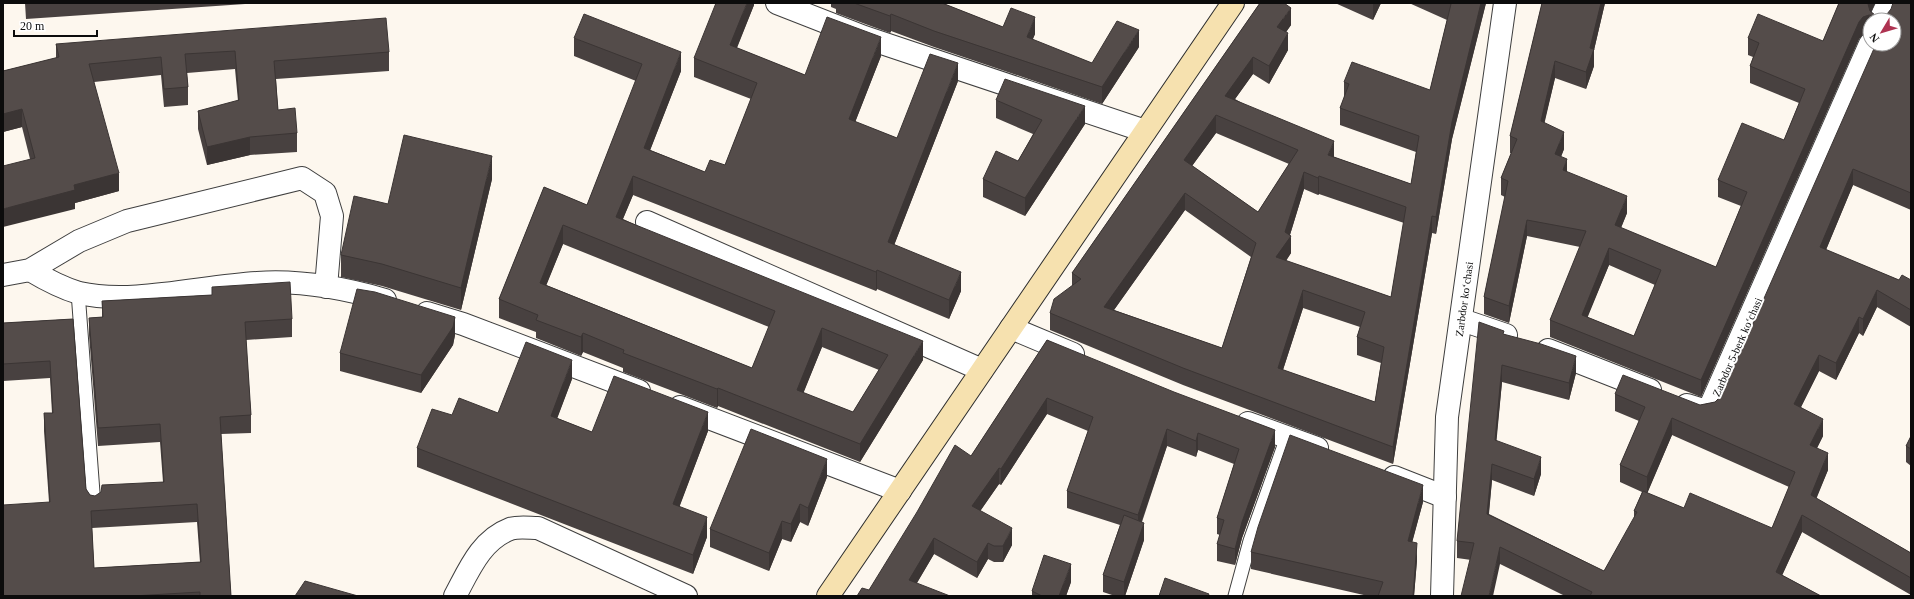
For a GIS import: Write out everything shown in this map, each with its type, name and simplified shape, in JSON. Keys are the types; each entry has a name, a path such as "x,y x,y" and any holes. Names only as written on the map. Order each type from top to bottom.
{"main road":[{"path":"828,596 1233,3"}],"street":[{"path":"776,3 864,37 1145,131"},
{"name":"Zarbdor koʻchasi","path":"1442,596 1447,418 1462,320 1505,3"},
{"name":"Zarbdor 5-berk koʻchasi","path":"1462,320 1572,358 1694,408 1703,410 1710,407 1866,52"},
{"path":"3,275 30,270 79,241 128,221 302,178 325,193 332,216 326,287"},
{"path":"646,222 982,370"},
{"path":"30,270 52,282 78,292 100,296 128,297 256,283 293,282 378,298 463,324 900,491"},
{"path":"1011,328 1091,361"},
{"path":"1229,416 1332,454"},
{"path":"1376,470 1445,497"},
{"path":"455,596 477,555 491,539 512,529 538,528 686,596"}],"lane":[{"path":"78,292 94,506"},
{"path":"1235,596 1250,541 1287,437"}],"building":[{"path":"716,3 747,3 730,45 805,75 827,17 881,37 849,119 897,138 930,54 958,63 888,242 961,272 949,300 877,270 876,272 633,176 616,217 923,341 860,444 718,388 717,389 623,353 624,350 583,333 581,337 536,320 538,315 499,299 544,187 587,205 642,64 574,38 584,14 681,52 644,148 705,172 710,160 725,165 757,83 694,58","holes":["563,225 775,311 752,368 540,283","822,328 888,355 853,412 797,390"]},
{"path":"854,3 942,3 1003,27 1011,8 1035,17 1027,37 1092,63 1117,21 1139,30 1102,87 934,31 891,14 890,16"},
{"path":"1260,3 1284,3 1291,8 1277,27 1288,33 1269,66 1253,57 1225,96 1334,141 1328,155 1411,184 1419,136 1340,108 1349,84 1344,82 1352,62 1430,90 1451,4 1448,3 1481,3 1452,122 1436,217 1432,216 1393,447 1183,368 1050,313 1054,299 1081,279 1072,273","holes":["1216,115 1298,150 1258,212 1184,160","1304,172 1406,207 1391,297 1276,257 1291,236 1285,232","1185,193 1256,243 1222,348 1104,307","1303,290 1365,312 1357,337 1384,347 1375,402 1278,368"]},
{"path":"1542,3 1601,3 1590,48 1594,49 1586,72 1555,61 1541,121 1564,132 1555,154 1567,159 1563,170 1627,196 1615,225 1716,267 1747,192 1718,180 1742,123 1784,140 1805,89 1750,66 1759,43 1748,38 1758,14 1823,41 1839,3 1868,3 1871,12 1862,12 1862,18 1859,22 1701,380 1550,320 1586,231 1527,220 1509,306 1484,297 1508,181 1501,178 1517,139 1510,136","holes":["1609,248 1661,270 1634,336 1582,315"]},
{"path":"1893,3 1911,3 1911,193 1853,169 1820,247 1899,280 1902,275 1911,280 1911,310 1877,290 1863,319 1859,317 1836,363 1819,355 1794,404 1823,419 1810,445 1828,453 1811,495 1911,553 1911,578 1802,515 1776,572 1821,596 1590,596 1592,592 1500,547 1489,596 1461,596 1474,543 1457,541 1479,322 1504,331 1503,334 1541,344 1576,356 1569,383 1502,365 1495,440 1541,457 1534,479 1492,464 1487,514 1604,571 1637,512 1634,511 1643,491 1684,508 1690,493 1772,528 1795,472 1672,418 1647,477 1620,465 1645,407 1615,394 1623,375 1700,405 1715,402 1721,396 1872,52 1902,52 1902,12 1889,12"},
{"path":"386,18 389,52 274,61 278,110 295,108 297,133 250,137 207,147 198,111 239,100 235,51 185,54 188,87 164,89 161,57 89,64 119,173 74,185 75,190 3,209 3,166 35,158 22,109 3,114 3,71 59,57 56,44"},
{"path":"1005,79 1085,106 1025,198 983,179 996,151 1018,161 1042,120 996,100"},
{"path":"404,135 492,156 461,288 382,264 341,255 354,196 388,204"},
{"path":"290,282 292,319 245,322 251,415 220,417 231,596 200,596 200,592 133,596 3,596 3,505 50,502 44,413 53,413 50,361 3,364 3,323 73,319 86,489 90,495 95,496 101,492 102,485 164,482 160,424 98,428 89,318 103,317 102,301 212,295 212,287","holes":["197,504 201,562 94,568 91,511"]},
{"path":"357,289 375,292 455,317 453,327 421,375 340,353"},
{"path":"1047,340 1174,392 1275,430 1242,522 1235,549 1217,544 1224,520 1217,518 1239,449 1198,433 1196,441 1167,429 1138,515 1067,491 1093,417 1047,398 1001,469 999,468 972,506 1012,528 1003,546 994,546 988,543 977,562 934,538 909,580 950,596 857,596 862,588 869,590 917,512 955,445 971,456"},
{"path":"526,342 572,360 551,416 592,432 614,376 708,412 673,504 707,517 693,555 417,448 432,409 452,415 459,398 498,413"},
{"path":"751,429 827,459 808,508 800,504 791,524 782,521 769,553 710,529"},
{"path":"1290,435 1423,485 1408,541 1417,543 1413,596 1378,596 1383,582 1251,552 1258,527"},
{"path":"1911,436 1911,449 1906,446"},
{"path":"1124,515 1144,523 1124,582 1103,575"},
{"path":"1044,555 1071,564 1059,596 1042,596 1032,591"},
{"path":"1165,578 1209,594 1208,596 1159,596"},
{"path":"305,581 358,596 295,596"}]}
